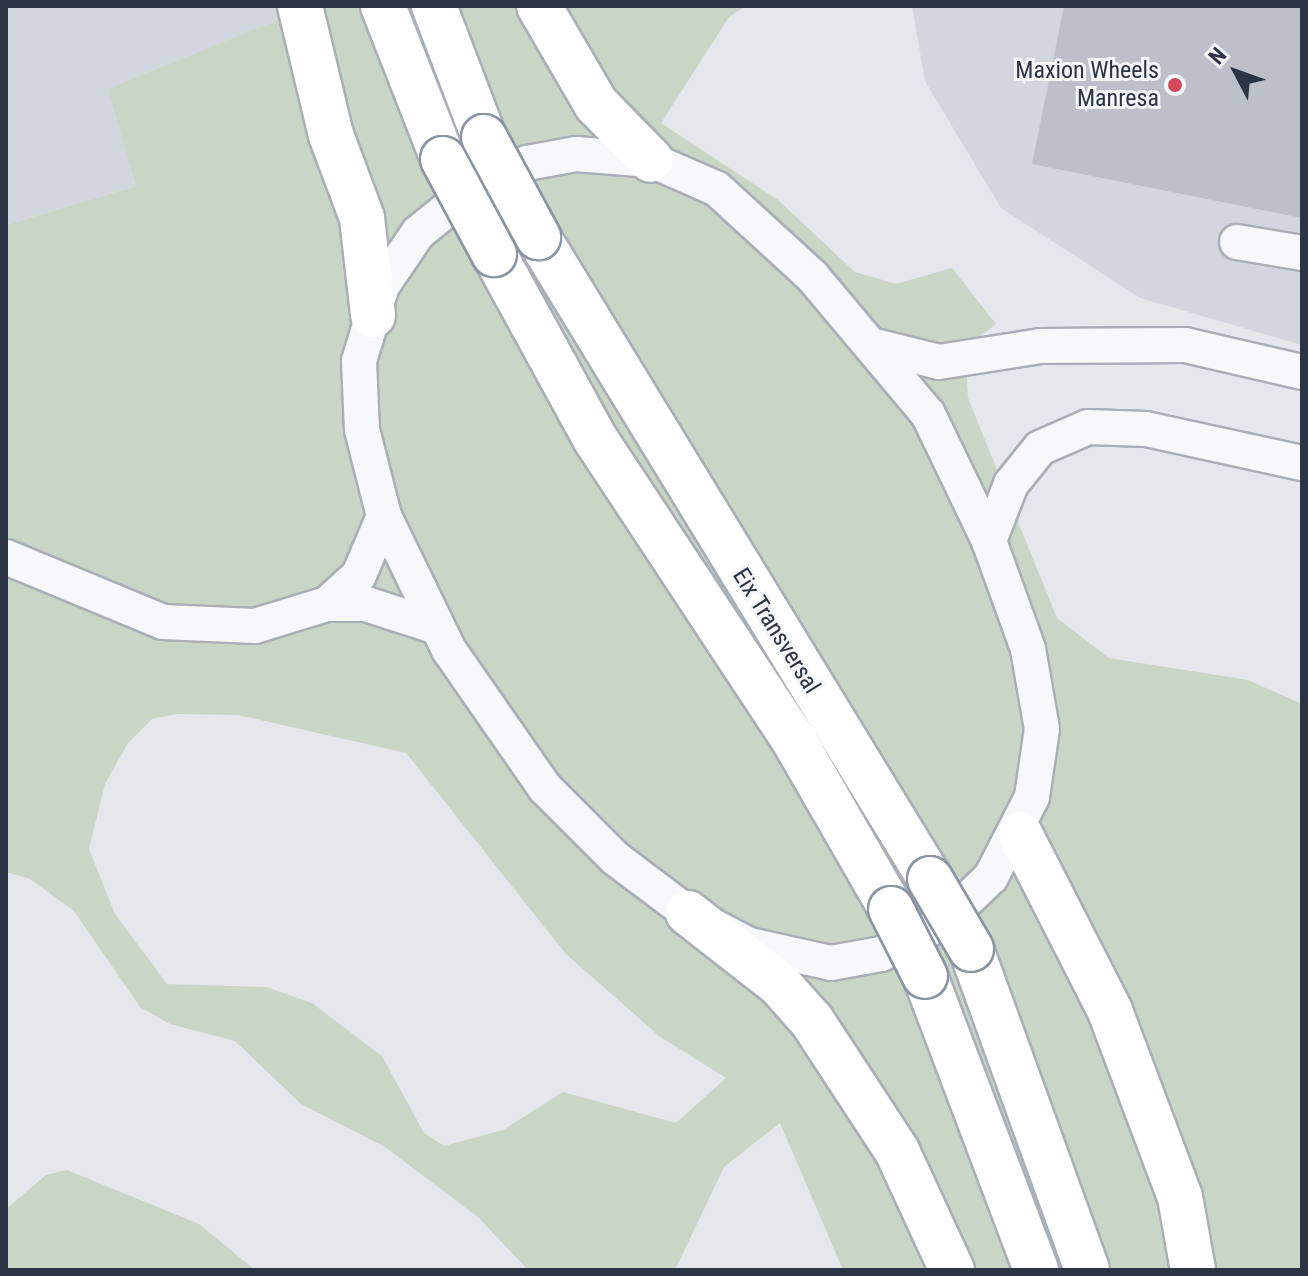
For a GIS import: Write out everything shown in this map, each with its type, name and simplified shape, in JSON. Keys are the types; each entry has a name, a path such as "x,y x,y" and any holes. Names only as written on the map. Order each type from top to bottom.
{"highway":[{"path":"300,6 331,135 362,218 373,315"},
{"name":"Eix Transversal","path":"383,6 443,159 596,440 795,742 891,909 925,976 1036,1270"},
{"name":"Eix Transversal","path":"434,6 484,137 538,237 971,949 1087,1270"},
{"path":"539,6 596,104 651,160"},
{"path":"1020,834 1110,1011 1180,1197 1193,1270"},
{"path":"688,913 780,985 812,1021 897,1151 952,1270"}],"street":[{"path":"564,156 651,160 717,189 879,347 928,414 989,541 1028,649 1042,729 1020,834 991,877 945,921 881,954 831,963 749,945 688,913 616,859 545,788 437,627 384,516 362,430 359,361 382,286 418,233 471,190 527,163 564,156"},
{"path":"1237,242 1302,253"},
{"path":"879,347 939,362 1041,346 1185,345 1302,372"},
{"path":"989,541 1011,484 1040,448 1088,427 1177,434 1302,463"},
{"path":"327,604 359,575 384,516"},
{"path":"6,557 163,622 255,626 327,604 366,604 437,627"}],"shaded area":[{"path":"6,6 275,6 277,20 109,89 136,186 6,225"},
{"path":"912,6 1302,6 1302,345 1140,298 1001,208 925,81"}],"green space":[{"path":"275,6 746,6 729,17 661,123 778,200 855,272 896,284 952,268 996,324 965,348 968,398 1057,618 1109,658 1248,680 1302,704 1302,1270 843,1270 780,1123 724,1167 675,1270 528,1270 479,1218 385,1147 301,1104 235,1041 170,1024 140,1007 74,911 30,879 6,872 6,225 136,186 108,89 277,20","holes":["176,714 238,715 406,753 566,954 659,1036 726,1078 676,1123 563,1092 503,1130 444,1146 424,1133 382,1056 312,1003 266,987 167,984 115,914 89,849 105,784 128,743 152,719"]},
{"path":"67,1170 199,1224 255,1270 6,1270 6,1209 46,1175"}],"building":[{"name":"Maxion Wheels Manresa","path":"1064,6 1302,6 1302,218 1032,164"}],"place":[{"name":"Maxion Wheels Manresa","path":"1175,85"}]}
